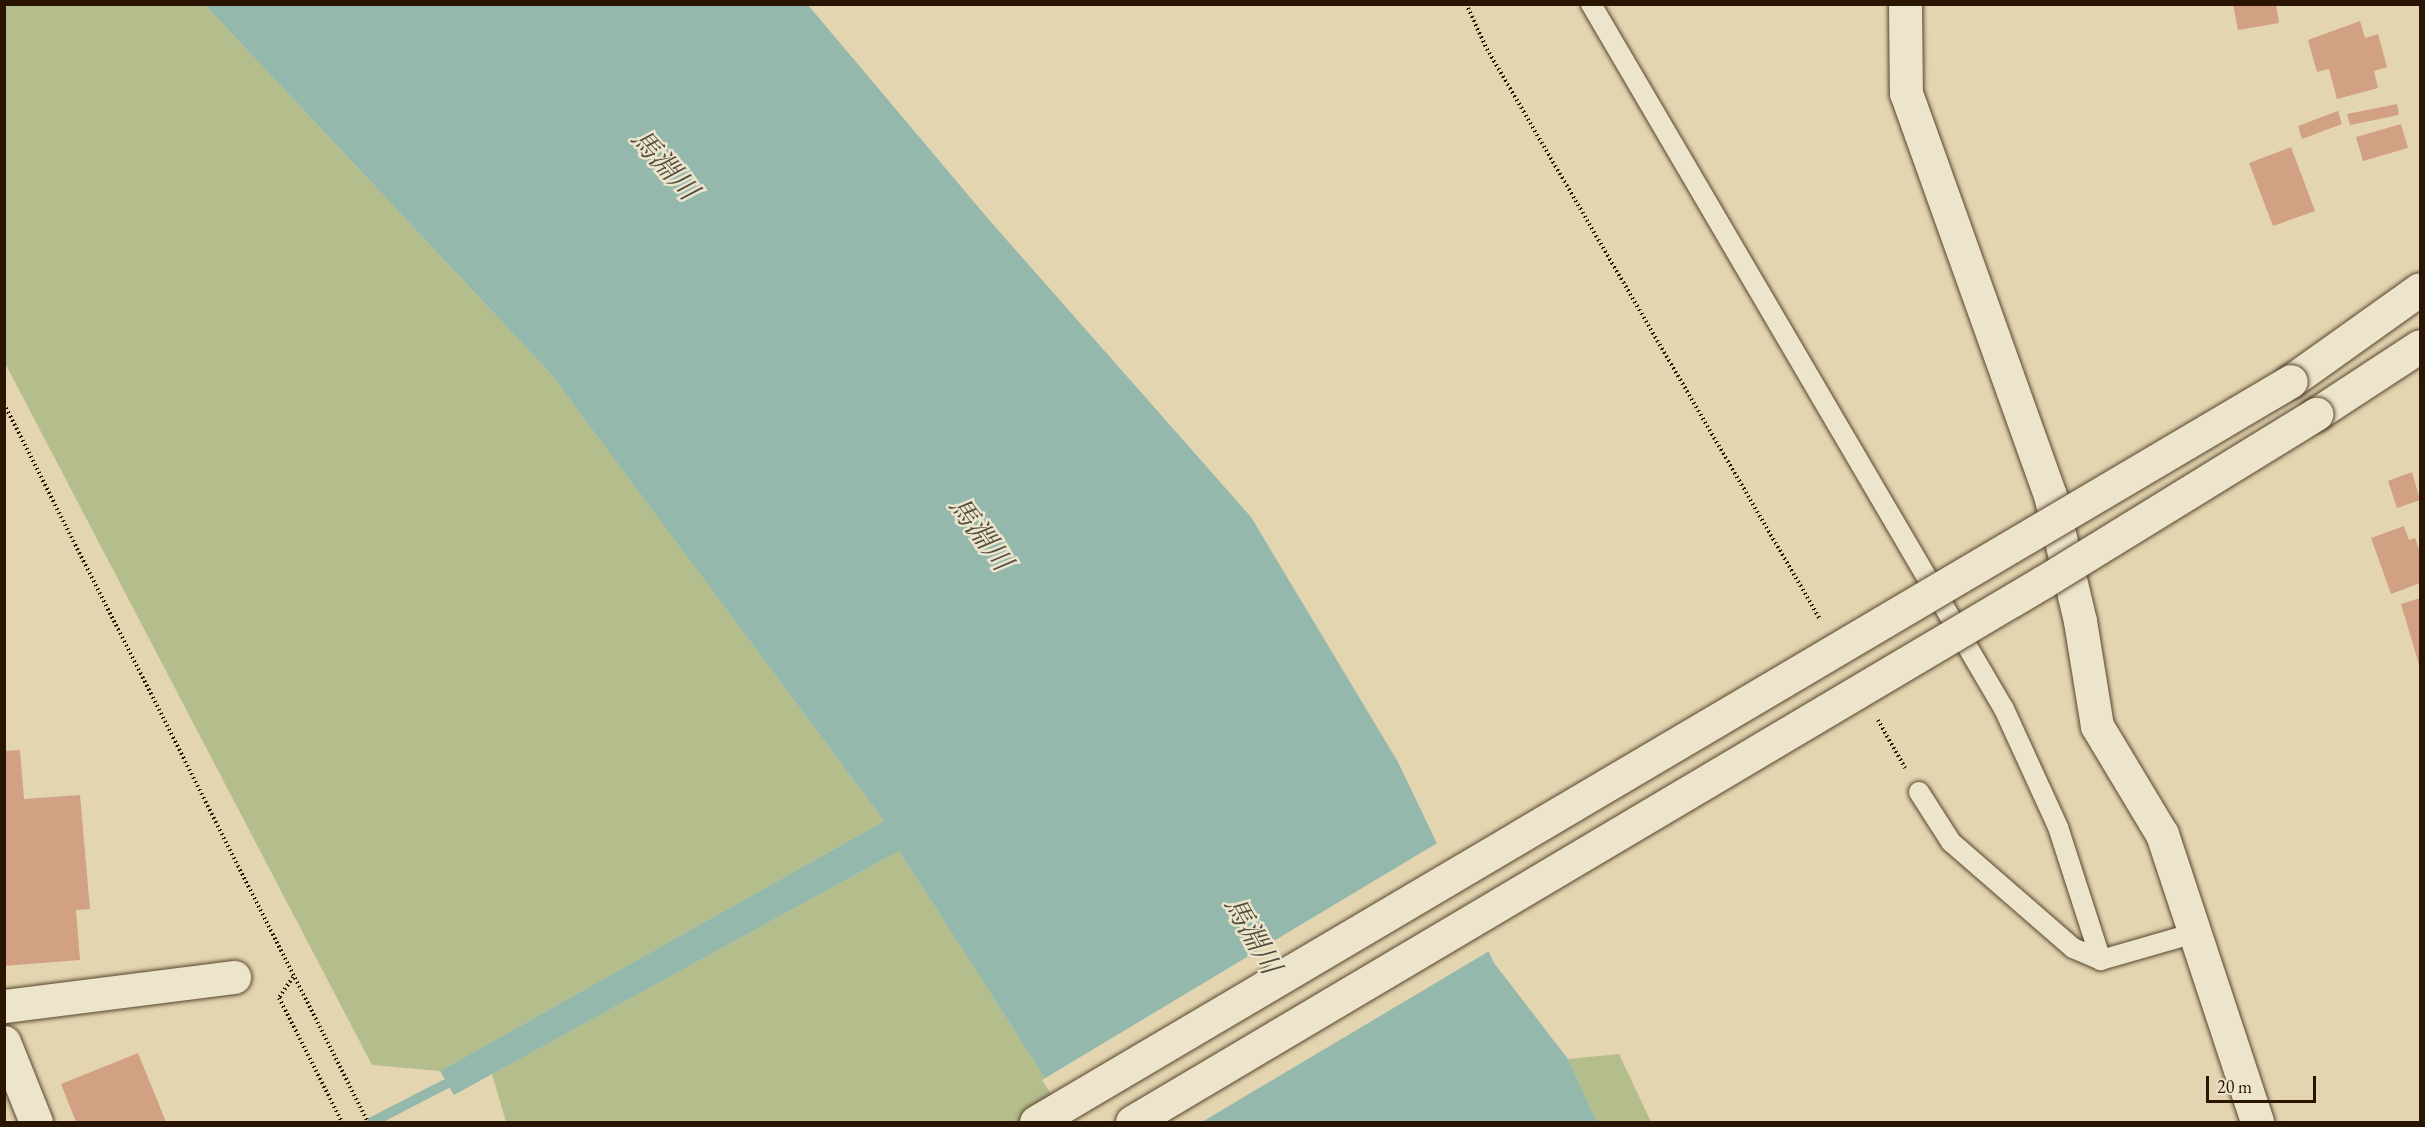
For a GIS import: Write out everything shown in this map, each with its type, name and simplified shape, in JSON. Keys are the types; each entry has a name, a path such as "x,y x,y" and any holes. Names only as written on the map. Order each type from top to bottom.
{"street":[{"path":"1905,4 1906,93 2050,495 2080,621 2097,726 2162,834 2257,1122"},
{"path":"1036,1122 2291,381 2421,289"},
{"path":"1132,1122 2043,582 2316,414 2421,346"},
{"path":"4,1006 234,977"},
{"path":"4,1042 36,1122"}],"lane":[{"path":"1591,4 2004,709 2058,827 2101,960"},
{"path":"1919,792 1951,842 2073,948 2101,960 2195,933"}],"path":[{"path":"1466,4 1487,49 1826,629"},
{"path":"4,404 368,1122"},
{"path":"1872,710 1919,792"},
{"path":"293,976 279,998 342,1122"}],"green space":[{"path":"4,5 205,5 550,373 884,821 440,1071 372,1065 5,363"},
{"path":"899,851 1073,1122 506,1122 492,1074"},
{"path":"1619,1054 1651,1122 1597,1122 1568,1059"}],"water":[{"name":"馬淵川","path":"205,5 808,5 990,221 1251,517 1398,762 1494,963 1568,1059 1597,1122 1073,1122 899,851 454,1095 440,1071 884,821 550,373"}],"pier":[{"path":"1439,842 1491,950 1202,1122 1070,1122 1042,1080"}],"building":[{"path":"2233,4 2276,4 2279,23 2238,30"},
{"path":"2360,21 2365,38 2378,34 2387,67 2374,71 2378,88 2337,99 2329,69 2317,72 2308,40"},
{"path":"2397,104 2399,115 2350,125 2347,114"},
{"path":"2338,111 2342,124 2302,139 2298,126"},
{"path":"2401,124 2408,148 2363,161 2356,137"},
{"path":"2291,147 2315,211 2273,226 2249,163"},
{"path":"2412,472 2420,500 2397,508 2388,481"},
{"path":"2404,526 2409,540 2415,538 2420,552 2420,583 2391,594 2371,538"},
{"path":"2420,598 2420,668 2401,604"},
{"path":"20,750 24,799 80,795 90,909 76,910 80,960 4,966 4,751"},
{"path":"138,1053 166,1122 76,1122 61,1084"}],"waterway":[{"path":"372,1122 448,1083"}]}
